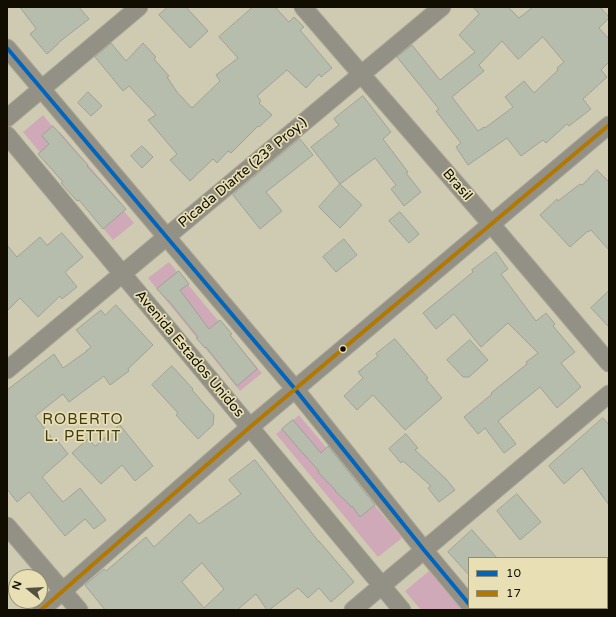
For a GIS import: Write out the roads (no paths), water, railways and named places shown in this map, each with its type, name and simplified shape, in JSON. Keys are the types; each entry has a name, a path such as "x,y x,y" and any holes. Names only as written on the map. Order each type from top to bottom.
{"street":[{"path":"7,118 140,7"},
{"name":"Brasil","path":"303,7 609,363"},
{"name":"Picada Diarte (23ª Proy.)","path":"7,370 442,7"},
{"path":"7,48 295,389 468,603"},
{"path":"41,610 250,427 609,125"},
{"name":"Avenida Estados Unidos","path":"7,135 402,610"},
{"path":"353,610 609,394"},
{"path":"7,526 79,610"}],"district":[{"name":"ROBERTO L. PETTIT","path":"83,428"}]}
